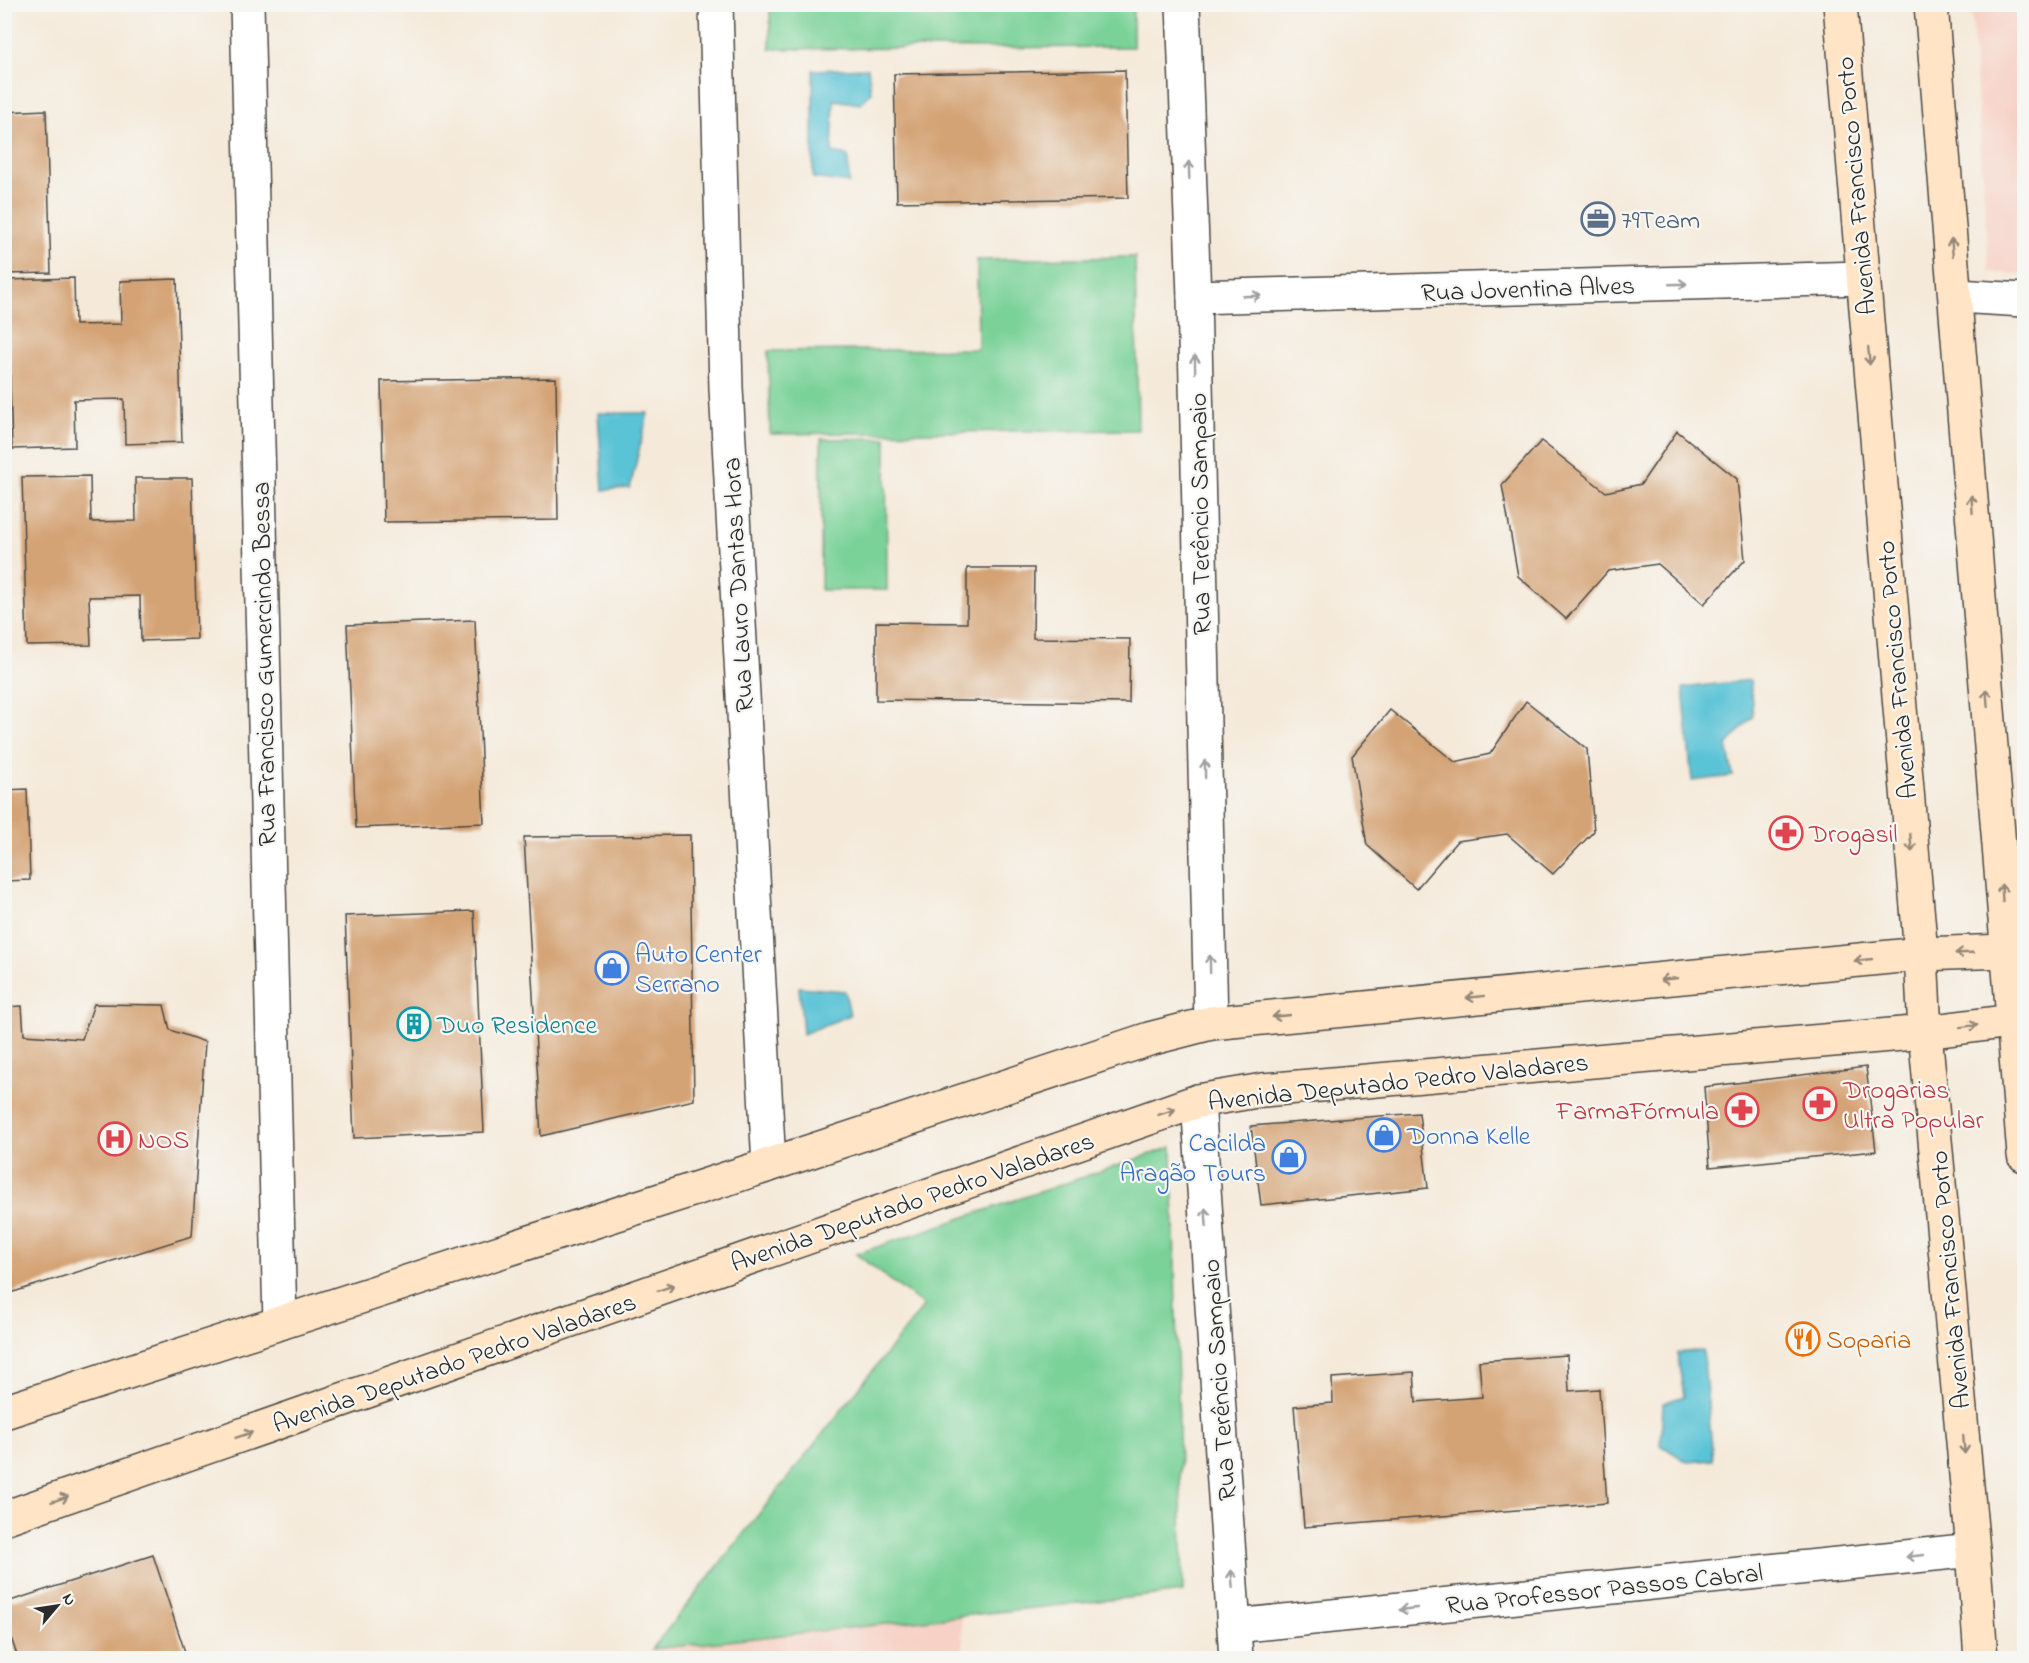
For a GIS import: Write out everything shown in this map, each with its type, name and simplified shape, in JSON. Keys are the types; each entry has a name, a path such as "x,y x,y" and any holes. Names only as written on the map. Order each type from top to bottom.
{"main road":[{"name":"Avenida Francisco Porto","path":"1840,4 1921,954 1925,1032 1981,1659"},
{"path":"1931,4 1957,296 2012,1021 2025,1155"},
{"path":"4,1412 768,1165 1137,1042 1211,1023 1921,954 2007,951"},
{"name":"Avenida Deputado Pedro Valadares","path":"4,1518 1198,1101 1263,1090 1925,1032 2012,1021"}],"street":[{"name":"Rua Francisco Gumercindo Bessa","path":"247,4 280,1323"},
{"name":"Rua Lauro Dantas Hora","path":"717,4 726,388 768,1165"},
{"name":"Rua Terêncio Sampaio","path":"1183,4 1194,297 1211,1023"},
{"name":"Rua Joventina Alves","path":"1194,297 1863,278"},
{"path":"1957,296 2025,300"},
{"name":"Rua Terêncio Sampaio","path":"1198,1101 1236,1659"},
{"name":"Rua Professor Passos Cabral","path":"1235,1626 1973,1550"}],"shaded area":[{"path":"1971,5 2024,5 2024,275 1989,272"},
{"path":"961,1615 964,1658 653,1658 653,1650"}],"green space":[{"path":"770,5 1133,5 1133,47 770,49"},
{"path":"1135,257 1138,430 770,434 768,351 978,349 977,260"},
{"path":"886,438 887,590 821,590 821,439"},
{"path":"1172,1147 1183,1592 652,1649 924,1306 856,1254"}],"water":[{"path":"868,68 871,92 861,104 834,100 832,153 848,156 849,183 813,178 813,70"},
{"path":"598,413 648,413 630,488 603,490"},
{"path":"1750,680 1753,716 1727,745 1733,776 1692,781 1683,688"},
{"path":"799,987 845,991 850,1015 803,1034"},
{"path":"1703,1350 1713,1460 1687,1462 1661,1445 1663,1403 1684,1396 1677,1353"}],"building":[{"path":"1125,70 1128,198 897,202 894,74"},
{"path":"46,110 51,273 4,274 4,112"},
{"path":"74,278 75,325 121,324 120,281 177,279 182,442 125,444 124,399 74,400 75,447 12,449 7,280"},
{"path":"556,378 558,520 384,522 381,381"},
{"path":"1677,431 1737,479 1745,560 1704,604 1658,564 1608,571 1566,619 1518,576 1502,485 1541,441 1606,492 1641,484"},
{"path":"90,476 91,522 136,521 135,478 192,478 197,639 141,641 140,596 89,597 91,645 27,646 22,477"},
{"path":"967,568 1034,568 1033,638 1130,639 1129,703 876,700 876,622 967,623"},
{"path":"475,620 484,823 356,828 347,625"},
{"path":"1526,701 1587,749 1594,831 1553,874 1507,834 1457,841 1416,889 1367,845 1352,756 1390,710 1455,762 1490,754"},
{"path":"27,789 30,880 4,881 4,790"},
{"name":"Auto Center Serrano","path":"690,835 694,1100 541,1136 524,837"},
{"name":"Duo Residence","path":"474,911 484,1132 354,1138 345,916"},
{"name":"NOS","path":"94,1004 164,1005 170,1030 205,1042 192,1236 4,1295 4,1007 22,1006 24,1035 82,1039"},
{"path":"1866,1067 1876,1151 1710,1167 1704,1087"},
{"path":"1419,1113 1428,1188 1261,1205 1251,1126"},
{"path":"1567,1355 1569,1391 1599,1389 1607,1503 1304,1527 1294,1406 1333,1403 1332,1378 1414,1372 1416,1402 1482,1397 1479,1361"},
{"path":"153,1555 187,1658 18,1658 4,1618 4,1603"}],"place":[{"name":"79Team","path":"1598,219"},
{"name":"Drogasil","path":"1786,833"},
{"name":"Auto Center Serrano","path":"612,968"},
{"name":"Duo Residence","path":"414,1024"},
{"name":"Drogarias Ultra Popular","path":"1820,1104"},
{"name":"FarmaFórmula","path":"1742,1110"},
{"name":"Donna Kelle","path":"1384,1135"},
{"name":"NOS","path":"115,1139"},
{"name":"Cacilda Aragão Tours","path":"1289,1157"},
{"name":"Soparia","path":"1803,1339"}]}
